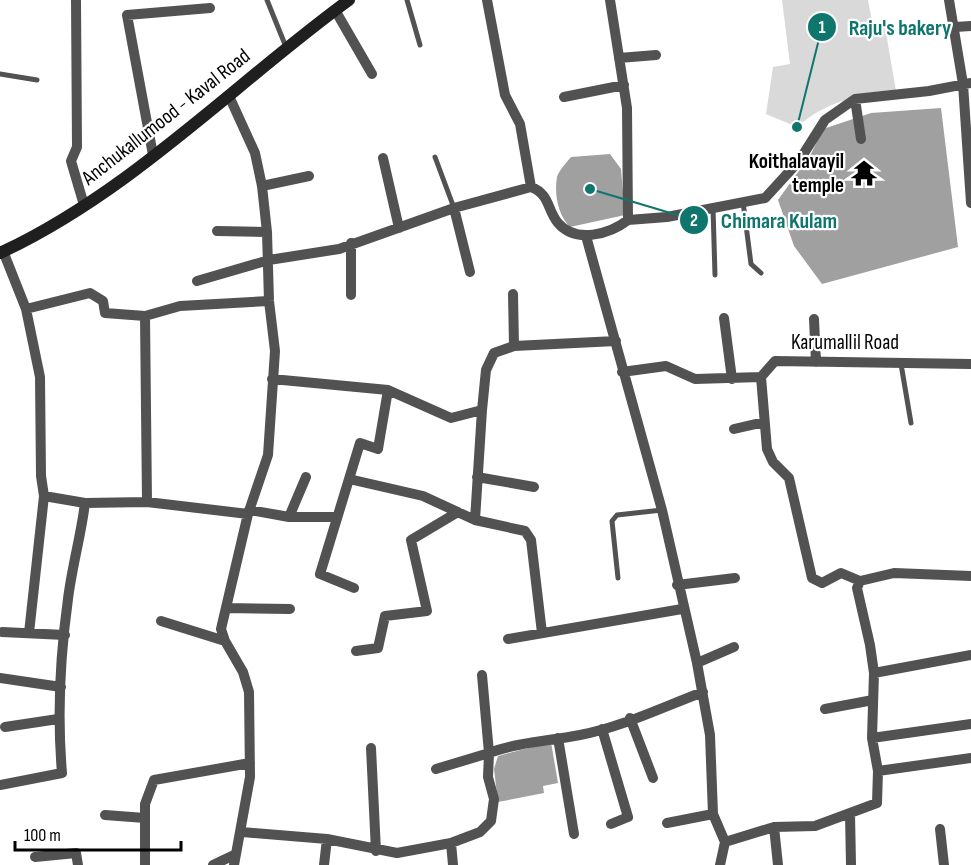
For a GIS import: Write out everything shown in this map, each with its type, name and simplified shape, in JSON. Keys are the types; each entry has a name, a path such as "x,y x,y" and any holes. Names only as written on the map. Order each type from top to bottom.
{"street":[{"path":"76,0 77,147 70,161 84,205"},
{"name":"Anchukallumood - Kaval Road","path":"1,252 84,205 153,155 229,96 286,47 349,0"},
{"path":"487,0 505,95 520,124 531,187"},
{"path":"609,0 624,85 628,220"},
{"path":"949,0 967,83 971,203"},
{"path":"153,155 127,15 210,8"},
{"path":"335,10 372,74"},
{"path":"955,27 971,26"},
{"path":"619,58 656,55"},
{"path":"197,281 269,260 339,249 454,208 531,187 540,190 546,198 558,223 571,232 586,236 616,229 628,220 667,217 765,198 799,161 825,120 855,99 929,91 967,83"},
{"path":"564,96 624,85"},
{"path":"213,865 234,860 242,832 250,764 249,692 243,672 225,641 221,629 249,512 268,455 275,351 269,301 269,260 262,186 255,153 229,96"},
{"path":"855,99 861,140"},
{"path":"383,158 399,228"},
{"path":"262,186 309,176"},
{"path":"454,208 470,272"},
{"path":"217,231 267,232"},
{"path":"586,236 662,510 682,609 697,663 710,735 713,814 725,842 720,865"},
{"path":"351,243 351,295"},
{"path":"1,252 26,309 40,377 41,476 45,496 29,633"},
{"path":"26,309 90,293 103,301 105,313 110,315 145,316 180,306 269,301"},
{"path":"513,294 514,346"},
{"path":"145,316 147,502"},
{"path":"724,318 732,379"},
{"path":"814,319 816,362"},
{"path":"475,520 486,370 494,353 514,346 616,341"},
{"name":"Karumallil Road","path":"761,377 775,361 971,364"},
{"path":"622,372 666,366 695,379 761,377 767,449 773,462 789,478 805,557 812,578 822,583 841,573 860,581 894,573 971,576"},
{"path":"272,379 388,390 451,418 482,410"},
{"path":"354,588 320,574 360,443 378,449 388,390"},
{"path":"734,429 764,422"},
{"path":"289,517 306,477"},
{"path":"477,477 534,487"},
{"path":"349,479 423,496 475,520 530,534 542,633"},
{"path":"45,496 84,503 147,502 289,517 337,517"},
{"path":"0,785 62,773 57,719 68,597 81,537 84,503"},
{"path":"356,651 378,648 385,616 427,611 411,540 458,512"},
{"path":"677,585 735,578"},
{"path":"725,842 774,827 815,826 877,803 878,771 872,738 874,673 857,588 860,581"},
{"path":"225,608 290,609"},
{"path":"508,639 682,609"},
{"path":"161,621 225,641"},
{"path":"2,632 64,635"},
{"path":"697,663 734,647"},
{"path":"874,673 971,655"},
{"path":"242,832 327,839 376,851 397,853 451,843 480,832 491,821 494,799 488,777 489,753 482,675"},
{"path":"0,678 61,687"},
{"path":"436,769 511,745 602,729 703,692"},
{"path":"825,710 873,700"},
{"path":"630,718 653,778"},
{"path":"5,727 57,719"},
{"path":"872,738 971,724"},
{"path":"602,729 628,817 611,824"},
{"path":"558,738 574,834"},
{"path":"371,748 376,851"},
{"path":"878,771 971,758"},
{"path":"145,865 145,804 154,780 250,764"},
{"path":"850,813 851,865"},
{"path":"667,823 713,814"},
{"path":"105,815 146,818"},
{"path":"774,827 778,865"},
{"path":"940,829 944,865"},
{"path":"324,865 327,839"},
{"path":"451,843 453,865"},
{"path":"35,856 76,853 78,865"},
{"path":"397,853 399,865"}],"lane":[{"path":"267,0 286,47"},
{"path":"407,0 420,45"},
{"path":"0,74 37,80"},
{"path":"435,157 454,208"},
{"path":"743,202 751,264 761,273"},
{"path":"713,208 716,275"},
{"path":"901,364 911,423"},
{"path":"618,578 612,520 622,514 662,510"}],"shaded area":[{"path":"782,0 868,0 873,27 885,27 896,91 868,95 832,105 797,127 766,114 773,67 790,64"},
{"path":"941,108 958,247 822,284 794,246 778,200 811,154 823,129 871,113"},
{"path":"610,154 621,169 625,215 570,227 562,217 558,204 556,184 559,172 571,157"},
{"path":"551,742 558,783 543,786 544,793 498,802 494,769 498,756"}],"place":[{"name":"Raju's bakery","path":"797,127"},
{"name":"Koithalavayil temple","path":"864,173"},
{"name":"Chimara Kulam","path":"590,189"}]}
